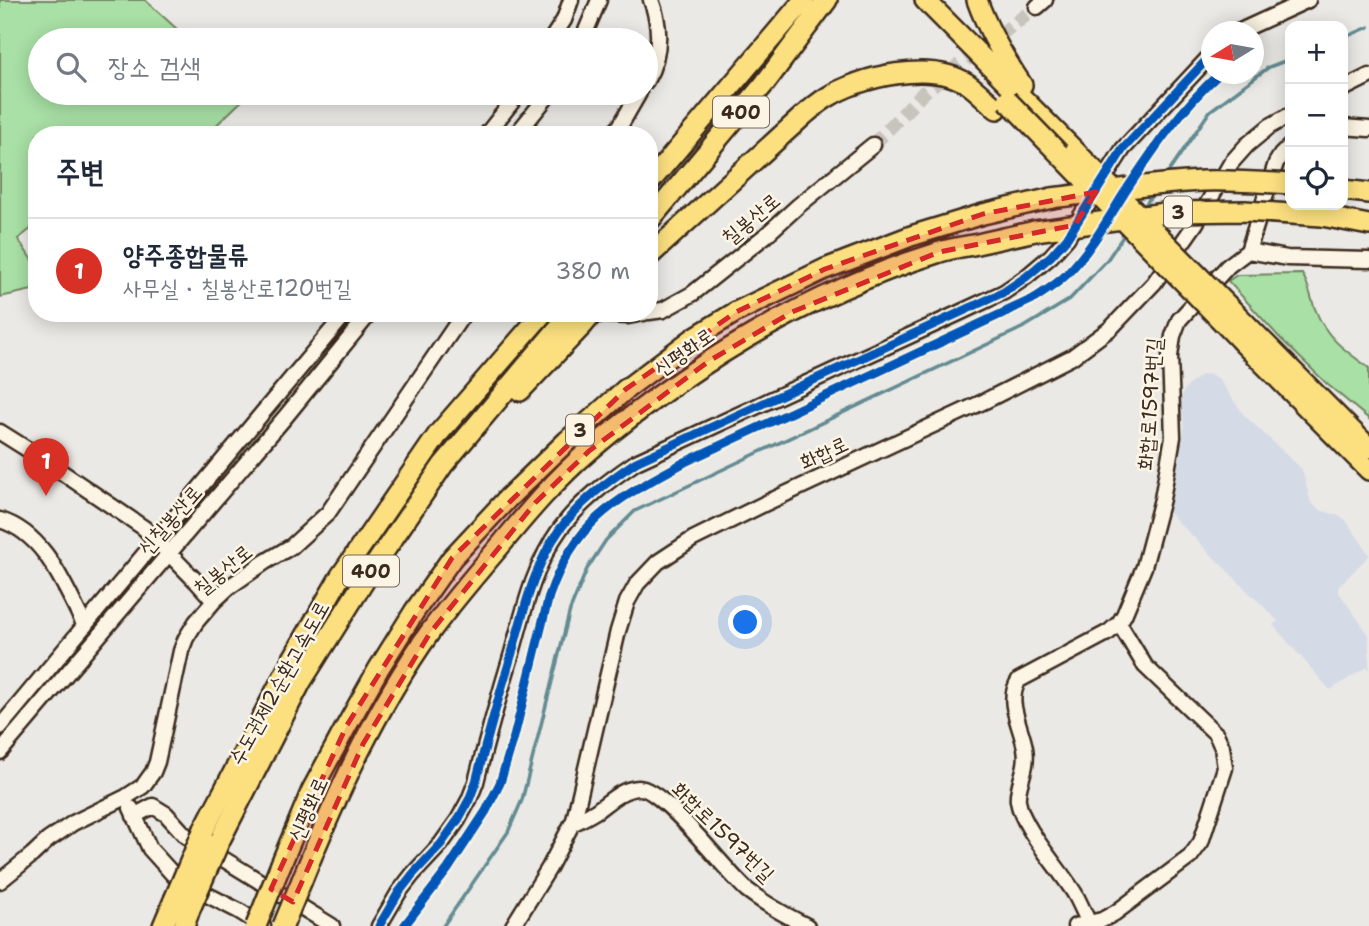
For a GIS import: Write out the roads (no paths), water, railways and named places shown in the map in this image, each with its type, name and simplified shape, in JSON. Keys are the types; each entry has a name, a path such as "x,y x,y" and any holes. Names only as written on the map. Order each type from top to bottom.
{"highway":[{"name":"400","path":"658,172 804,0"},
{"name":"400","path":"658,210 765,83 827,0"},
{"path":"908,0 1011,97 1074,151 1246,334 1369,481"},
{"path":"925,0 1101,197 1246,334 1335,411 1369,436"},
{"path":"977,0 997,47 1011,97"},
{"path":"658,248 804,115 827,97 852,86 872,78 895,74 933,73 1011,97"},
{"name":"신평화로","path":"256,926 312,790 386,657 452,558 508,498 567,441 626,389 695,337 736,312 825,269 911,236 983,214 1052,198 1141,186 1203,181 1285,184"},
{"path":"1348,191 1369,193"},
{"name":"신평화로","path":"283,926 331,808 363,744 430,633 477,573 535,503 589,451 643,408 752,333 867,277 940,252 1035,231 1172,212 1245,211 1322,216 1369,225"},
{"name":"수도권제2순환고속도로","path":"163,926 183,912 212,834 292,660 340,577 439,433 536,322"},
{"name":"수도권제2순환고속도로","path":"212,834 301,682 368,575 443,464 523,387 574,322"},
{"path":"1299,398 1369,470"},
{"path":"1335,411 1369,448"}],"street":[{"path":"559,28 571,0"},
{"path":"587,28 599,0"},
{"path":"651,0 657,28"},
{"path":"1262,21 1308,0"},
{"path":"379,926 399,892 441,844 469,800 536,573 561,528 583,503 604,484 636,462 971,308 1004,292 1026,277 1067,238 1123,149 1201,66"},
{"path":"1348,86 1369,76"},
{"path":"493,126 510,105"},
{"path":"523,126 540,105"},
{"path":"620,126 632,105"},
{"name":"화합로","path":"513,926 549,868 572,824 627,602 637,584 658,562 693,539 1072,357 1111,328 1154,284 1196,223 1231,163 1247,145 1285,119"},
{"path":"1348,127 1369,129"},
{"name":"칠봉산로","path":"658,311 692,294 873,145"},
{"path":"1289,147 1276,163 1248,251 1287,258 1369,260"},
{"name":"화합로1597번길","path":"1119,623 1144,567 1162,499 1173,437 1170,356 1176,328 1179,320 1228,265 1248,251"},
{"name":"신칠봉산로","path":"0,727 338,322"},
{"name":"신칠봉산로","path":"0,751 286,416 363,322"},
{"name":"칠봉산로","path":"0,881 48,840 73,823 143,786 157,762 181,651 196,622 229,587 292,546 328,513 458,322"},
{"path":"0,432 144,528 214,601"},
{"path":"0,520 22,529 47,554 85,626"},
{"path":"1119,623 1145,666 1216,734 1222,747 1225,768 1201,842 1190,857 1115,914 1082,925 1074,893 1027,824 1018,801 1026,757 1013,705 1013,694 1020,680 1109,632 1119,623"},
{"name":"화합로1597번길","path":"572,824 597,811 617,795 627,790 642,788 674,811 748,890 807,926"},
{"path":"126,797 150,849 178,880 263,926"},
{"path":"134,816 153,806 166,814 186,836 332,926"}],"waterway":[{"path":"1348,36 1369,27"},
{"path":"1165,177 1210,111 1269,67 1285,61"},
{"path":"1143,208 1154,192"},
{"path":"443,926 508,832 522,800 570,610 587,569 606,540 635,511 1026,326 1069,300 1107,260 1126,232"}],"tunnel":[{"path":"873,145 927,89 1037,7"}],"place":[{"name":"양주종합물류","path":"46,496"}]}
